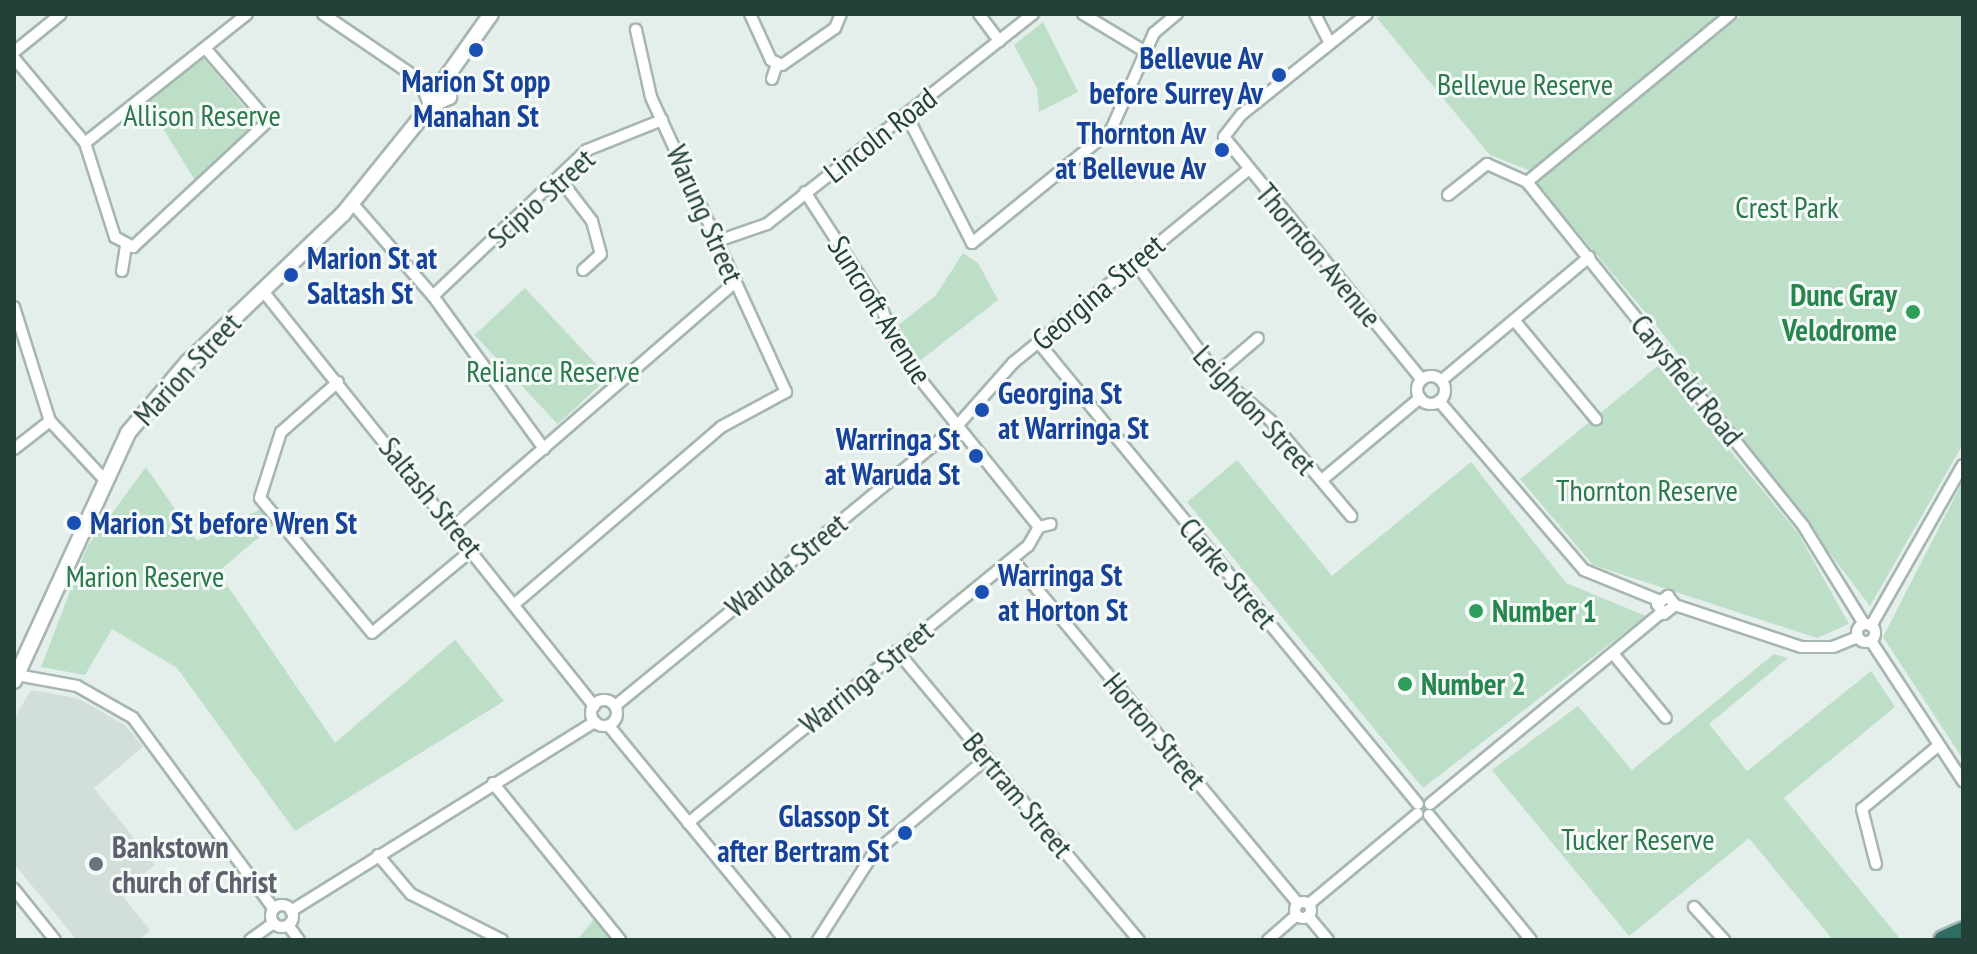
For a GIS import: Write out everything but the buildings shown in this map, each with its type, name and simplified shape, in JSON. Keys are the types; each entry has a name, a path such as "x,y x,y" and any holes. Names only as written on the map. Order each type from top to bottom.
{"main road":[{"path":"431,105 427,85 443,82 491,14"},
{"name":"Marion Street","path":"16,678 103,478 163,388 353,204 431,105 449,97 443,82"}],"street":[{"path":"61,14 14,55 85,143 115,237 126,247 139,246 268,121 205,48"},
{"path":"85,143 247,14"},
{"path":"323,14 340,19 427,85"},
{"path":"750,14 777,64 772,79"},
{"path":"979,14 999,41"},
{"name":"Lincoln Road","path":"718,241 767,224 1033,14"},
{"path":"1083,14 1144,51"},
{"path":"906,114 972,243 1111,130 1128,104 1144,51 1177,14"},
{"path":"1315,14 1330,43 1367,14"},
{"path":"1448,195 1487,164 1527,182 1731,14"},
{"path":"777,64 790,63 844,17"},
{"name":"Warung Street","path":"517,602 721,427 790,393 662,120 636,30"},
{"name":"Thornton Avenue","path":"1330,43 1227,128 1224,141 1422,380"},
{"name":"Scipio Street","path":"433,296 587,150 662,120"},
{"name":"Georgina Street","path":"958,425 1038,342 1248,170"},
{"path":"559,178 592,221 601,254 583,270"},
{"name":"Carysfield Road","path":"1527,182 1804,527 1867,625"},
{"name":"Suncroft Avenue","path":"805,192 883,312 903,358 958,425"},
{"path":"353,204 433,296 544,449"},
{"path":"122,271 126,247"},
{"path":"1322,480 1420,398 1422,380 1442,380 1589,257"},
{"name":"Leighdon Street","path":"1135,262 1216,374 1322,480 1351,516"},
{"path":"455,525 736,282"},
{"name":"Saltash Street","path":"263,291 517,602 594,706"},
{"path":"14,307 50,421 103,478"},
{"path":"1514,320 1596,419"},
{"path":"1216,374 1258,338"},
{"name":"Clarke Street","path":"1038,342 1531,940"},
{"path":"1439,401 1442,380"},
{"path":"338,382 281,432 260,498 372,633 473,549"},
{"path":"1420,398 1439,401 1584,570 1658,600 1668,596 1675,605 1801,647 1833,647 1858,637 1963,465"},
{"path":"14,449 50,421"},
{"path":"958,425 1039,527 1051,524"},
{"name":"Waruda Street","path":"615,706 958,425"},
{"name":"Warringa Street","path":"688,823 1012,559 1039,527"},
{"name":"Horton Street","path":"1012,559 1303,903"},
{"path":"1658,600 1661,613"},
{"path":"1302,916 1303,903 1615,656 1661,613 1675,605"},
{"path":"1867,625 1871,641 1963,781"},
{"path":"1858,637 1871,641"},
{"name":"Bertram Street","path":"897,651 1139,940"},
{"path":"1615,656 1666,718"},
{"path":"16,678 77,686 133,718 274,909 273,923"},
{"path":"595,722 594,706 615,706 609,726"},
{"path":"274,909 291,911 595,722 609,726 785,940"},
{"path":"1876,864 1862,809 1938,746"},
{"path":"818,940 873,854 987,758"},
{"path":"493,783 620,940"},
{"path":"378,855 411,894 502,940"},
{"path":"14,889 55,940"},
{"path":"1694,907 1724,940"},
{"path":"288,925 291,911"},
{"path":"1268,940 1302,916"},
{"path":"1302,916 1328,940"},
{"path":"250,940 273,923 288,925 299,940"}],"shaded area":[{"path":"31,690 77,698 125,725 143,747 94,788 155,865 120,893 150,930 139,940 77,940 14,864 14,719"}],"green space":[{"name":"Bellevue Reserve","path":"1383,14 1721,14 1531,171 1490,155 1377,18"},
{"name":"Crest Park","path":"1743,14 1963,14 1963,444 1870,606 1656,325 1536,183"},
{"path":"1043,22 1078,92 1039,112 1037,88 1014,45"},
{"name":"Allison Reserve","path":"203,58 256,121 196,182 146,101"},
{"path":"963,253 978,263 998,300 917,363 895,328 936,295"},
{"name":"Reliance Reserve","path":"525,288 608,377 558,424 475,335"},
{"name":"Thornton Reserve","path":"1659,365 1798,533 1849,624 1817,638 1593,565 1520,479"},
{"path":"1237,460 1332,576 1471,462 1566,583 1646,616 1423,788 1187,502"},
{"name":"Marion Reserve","path":"146,467 197,541 265,507 277,522 218,572 335,743 455,640 504,701 295,831 177,668 112,629 85,675 41,667 87,547"},
{"path":"1963,481 1963,759 1883,637"},
{"name":"Tucker Reserve","path":"1774,654 1788,658 1709,724 1747,771 1871,671 1895,707 1784,798 1901,940 1833,940 1749,838 1629,936 1492,770 1578,706 1632,770"},
{"path":"596,917 615,940 577,940"}],"place":[{"name":"Marion St opp Manahan St","path":"476,50"},
{"name":"Bellevue Av before Surrey Av","path":"1279,75"},
{"name":"Thornton Av at Bellevue Av","path":"1222,150"},
{"name":"Marion St at Saltash St","path":"291,275"},
{"name":"Dunc Gray Velodrome","path":"1913,312"},
{"name":"Georgina St at Warringa St","path":"982,410"},
{"name":"Warringa St at Waruda St","path":"976,456"},
{"name":"Marion St before Wren St","path":"74,523"},
{"name":"Warringa St at Horton St","path":"982,592"},
{"name":"Number 1","path":"1476,611"},
{"name":"Number 2","path":"1405,684"},
{"name":"Glassop St after Bertram St","path":"905,833"},
{"name":"Bankstown church of Christ","path":"96,864"}]}
